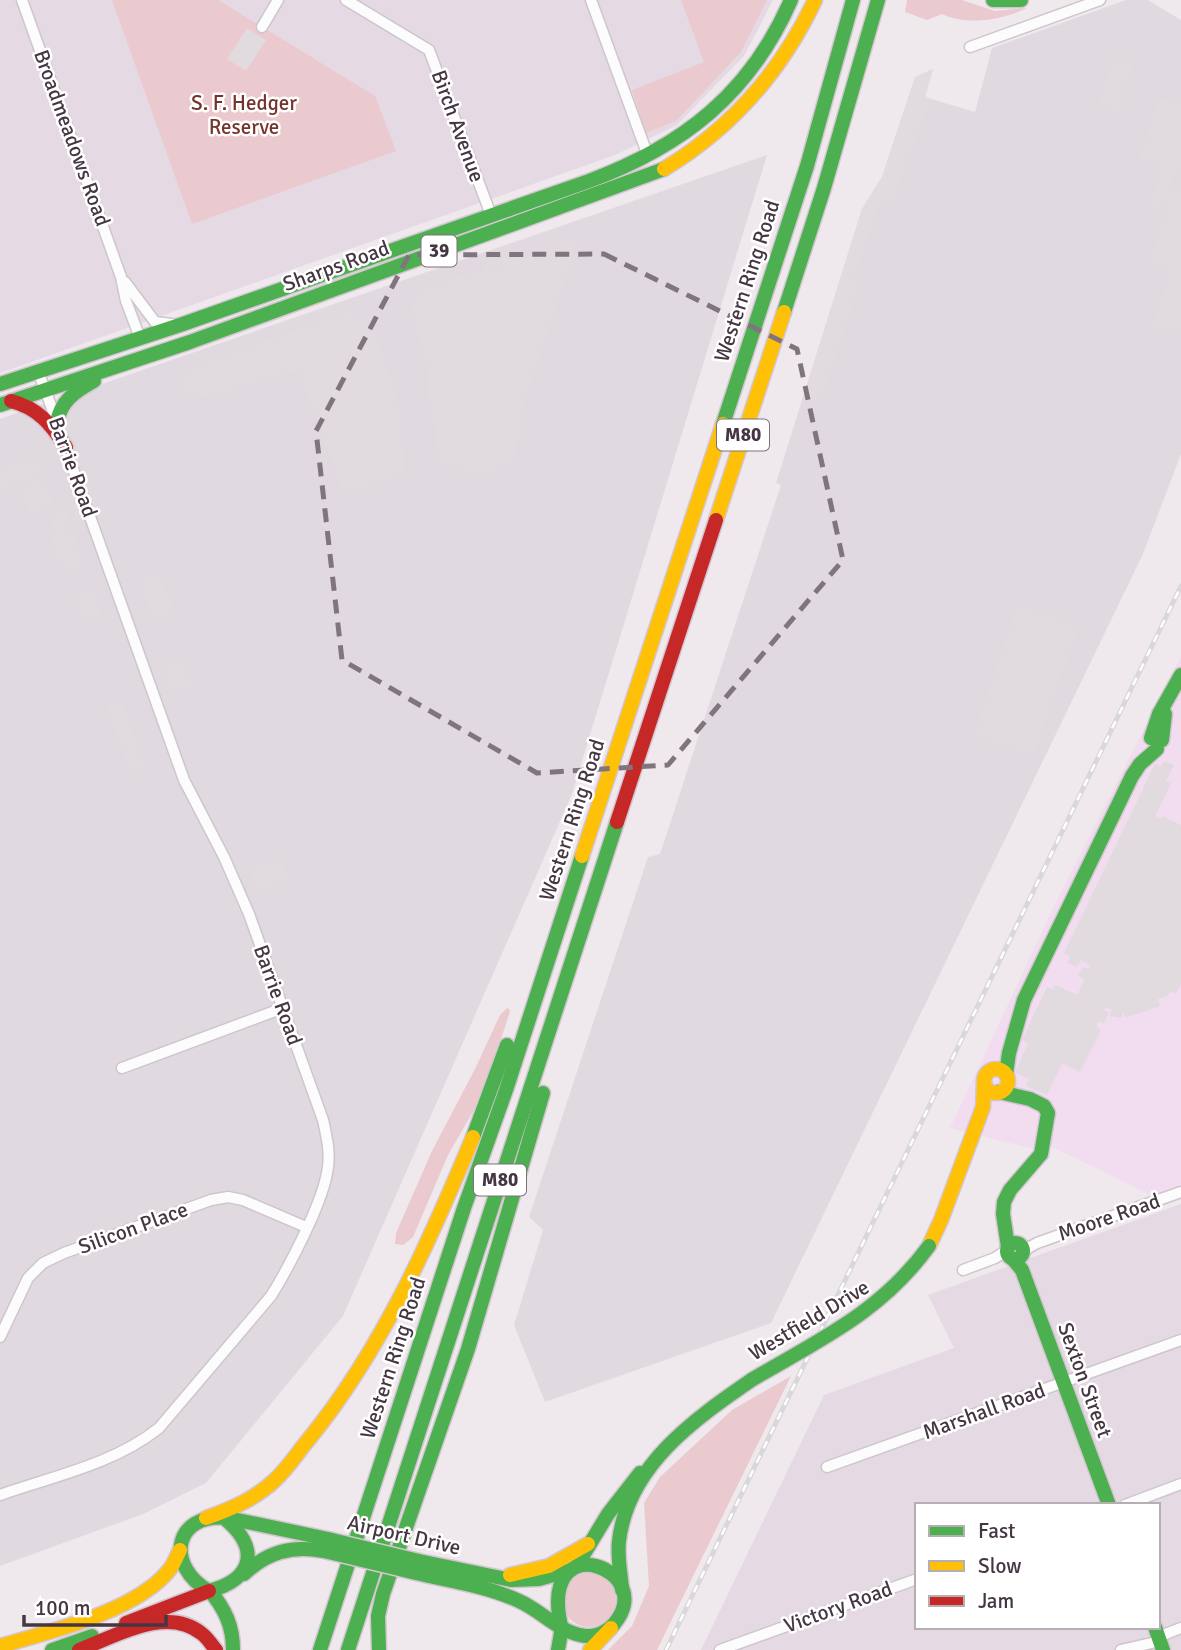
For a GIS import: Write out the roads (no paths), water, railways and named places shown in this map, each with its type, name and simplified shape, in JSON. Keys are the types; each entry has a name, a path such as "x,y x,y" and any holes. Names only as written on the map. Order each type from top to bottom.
{"main road":[{"name":"Sharps Road","path":"0,384 183,324 589,181 648,156 706,116 732,91 768,47 791,0"},
{"name":"Sharps Road","path":"6,403 190,342 657,173 687,157 718,133 744,107 791,49 815,0"},
{"name":"Western Ring Road","path":"320,1650 464,1208 506,1090 803,178 853,0"},
{"name":"Western Ring Road","path":"348,1650 824,188 878,0"},
{"path":"871,30 886,0"},
{"path":"993,0 1021,0"},
{"path":"768,47 783,60"},
{"path":"139,338 148,343 190,342"},
{"path":"57,423 59,410 65,401 79,390 134,361"},
{"path":"6,403 30,405 39,412 66,447"},
{"path":"998,1093 1007,1087 1009,1053 1024,1000 1132,776 1138,758 1155,742 1160,713 1181,675"},
{"path":"0,1646 92,1616 142,1595 168,1574 186,1532 206,1518 239,1506 275,1480 340,1401 409,1283 472,1139 499,1069 526,986 598,806"},
{"path":"379,1650 378,1616 383,1594 444,1422 497,1251 552,1061 603,869"},
{"path":"986,1077 1009,1053"},
{"path":"986,1077 999,1069 1007,1076"},
{"name":"Sexton Street","path":"1007,1076 1030,1099 1044,1106 1048,1113 1043,1149 1039,1158 1010,1190 1004,1202 1004,1222 1013,1253 1108,1503"},
{"path":"986,1077 989,1091 1030,1099"},
{"name":"Westfield Drive","path":"575,1568 623,1491 676,1437 753,1379 877,1306 909,1275 929,1245 941,1220 983,1107 986,1077"},
{"name":"Westfield Drive","path":"983,1107 998,1093"},
{"name":"Westfield Drive","path":"622,1591 619,1551 623,1523 652,1464"},
{"path":"52,1650 229,1585 243,1574 247,1564 245,1544 236,1528 225,1518 206,1518"},
{"name":"Airport Drive","path":"225,1518 417,1567 510,1597 532,1606 562,1626"},
{"path":"495,1577 543,1568 589,1544"},
{"name":"Airport Drive","path":"243,1574 263,1558 287,1549 326,1545"},
{"path":"180,1550 181,1561 188,1574 209,1591 227,1615 233,1650"},
{"path":"558,1650 562,1626 555,1607 556,1591 563,1579 575,1568 588,1564 601,1567 613,1575 622,1591 623,1607 618,1619 590,1650"},
{"name":"Airport Drive","path":"417,1567 514,1580 539,1579 575,1568"},
{"path":"79,1650 149,1624 174,1620 199,1630 216,1650"},
{"path":"562,1626 583,1637 601,1634 611,1628"}],"street":[{"name":"Broadmeadows Road","path":"22,0 121,277 139,338"},
{"path":"262,27 278,0"},
{"name":"Birch Avenue","path":"346,0 429,50 491,215"},
{"path":"591,0 648,156"},
{"path":"970,47 1096,1"},
{"name":"Broadmeadows Road","path":"121,277 155,322 183,324"},
{"name":"Barrie Road","path":"1,1493 119,1454 159,1428 271,1296 306,1227 327,1173 329,1147 323,1120 249,914 224,857 184,780 38,371"},
{"path":"122,1068 283,1008"},
{"name":"Moore Road","path":"963,1269 1181,1192"},
{"name":"Silicon Place","path":"0,1337 28,1278 43,1263 211,1200 228,1197 243,1200 306,1227"},
{"name":"Marshall Road","path":"827,1467 1181,1340"},
{"path":"1131,1503 1181,1485"},
{"name":"Victory Road","path":"720,1650 915,1580"},
{"path":"1121,1650 1181,1628"}],"railway":[{"path":"666,1650 1181,586"}],"park label":[{"name":"S. F. Hedger Reserve","path":"244,115"}]}
